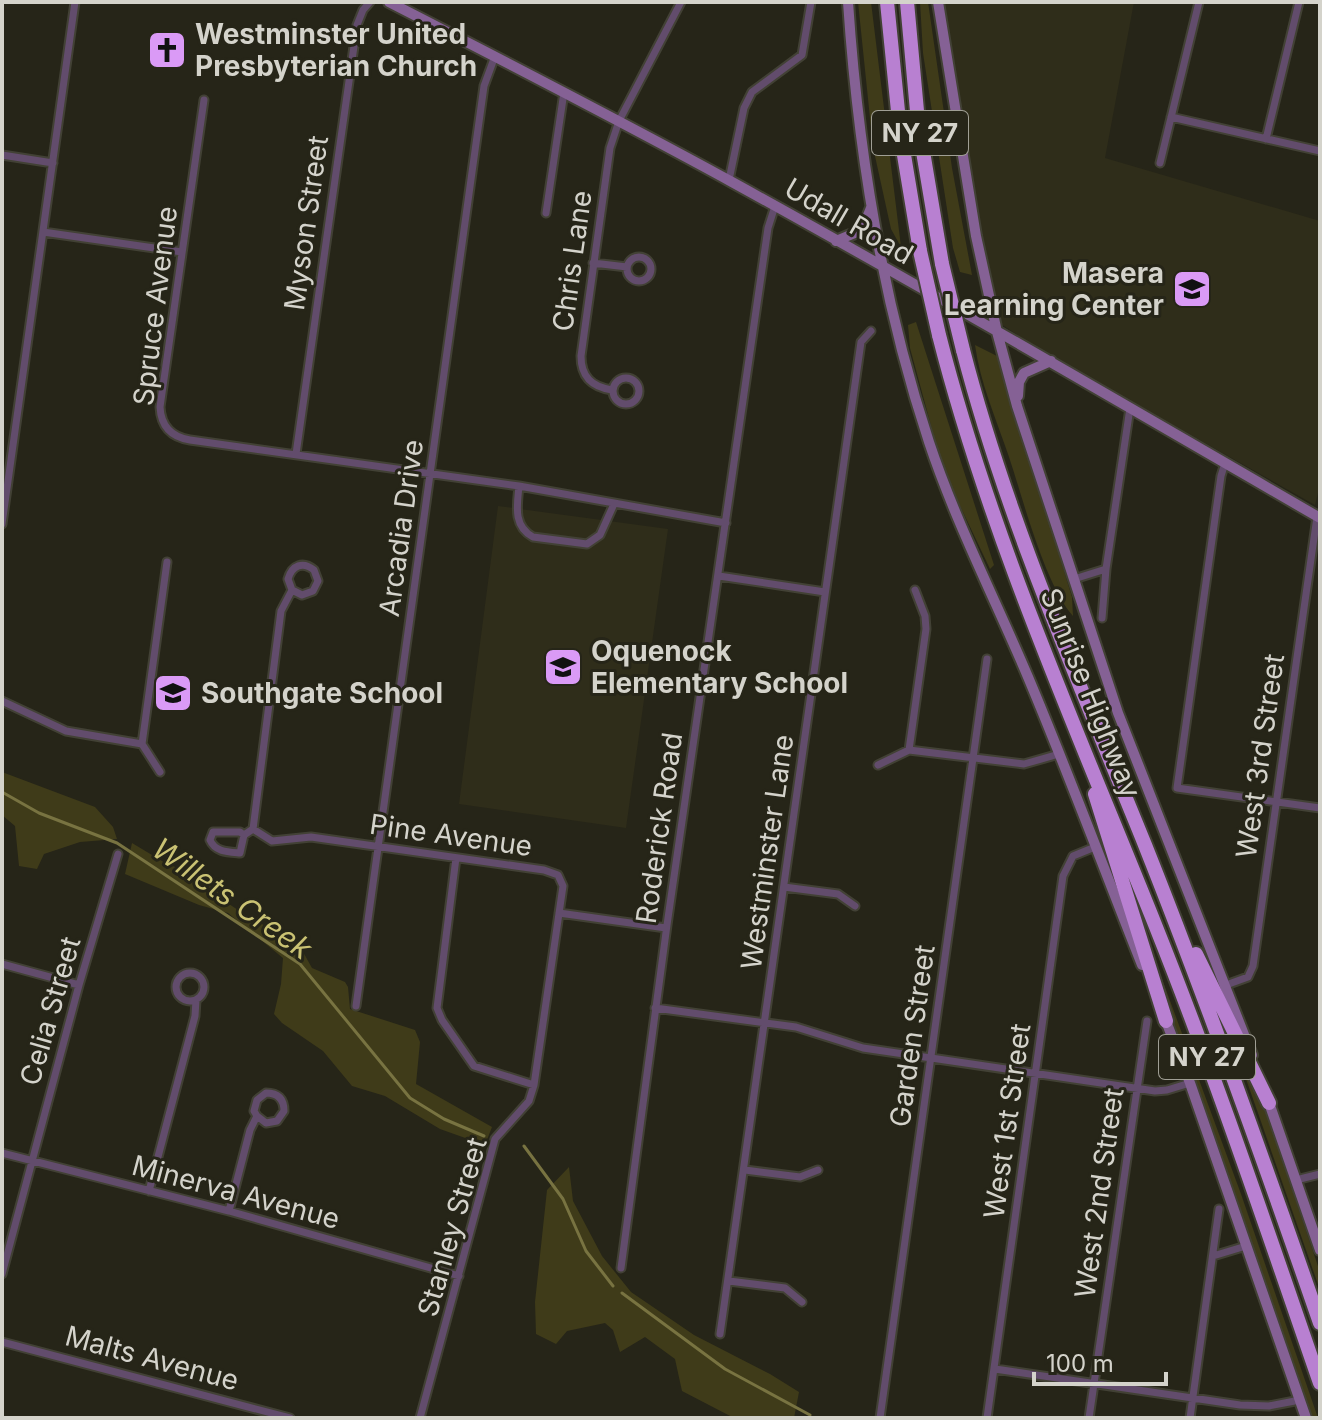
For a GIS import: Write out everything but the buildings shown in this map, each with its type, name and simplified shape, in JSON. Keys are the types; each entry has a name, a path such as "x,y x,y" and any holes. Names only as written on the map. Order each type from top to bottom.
{"highway":[{"name":"Sunrise Highway","path":"887,2 900,131 920,251 964,427 994,518 1206,1055 1320,1383"},
{"name":"Sunrise Highway","path":"907,2 918,122 942,264 986,431 1016,521 1226,1052 1320,1323"},
{"path":"1080,736 1099,810 1166,1021"},
{"path":"1169,905 1204,968 1269,1103"}],"main road":[{"name":"Udall Road","path":"389,2 729,180 1051,361 1318,518"},
{"path":"848,2 857,104 883,268"},
{"name":"Sunrise Highway","path":"938,2 971,207 997,332 1017,406 1129,742 1226,985 1320,1250"},
{"path":"836,241 862,230 872,206"},
{"name":"Sunrise Highway","path":"883,268 908,371 944,486 1038,701 1166,1021 1306,1418"},
{"path":"1017,406 1022,374 1051,361"}],"street":[{"path":"2,524 75,2"},
{"name":"Myson Street","path":"296,454 357,25 370,2"},
{"name":"Chris Lane","path":"612,390 586,378 581,368 610,148 619,121 681,2"},
{"path":"729,180 744,108 752,92 802,55 811,2"},
{"path":"1160,163 1199,2"},
{"path":"1266,139 1299,2"},
{"name":"Arcadia Drive","path":"356,1006 484,86 495,56"},
{"path":"546,213 564,92"},
{"name":"Spruce Avenue","path":"204,100 160,407 165,425 179,438 519,486 726,523"},
{"path":"1171,117 1320,151"},
{"path":"2,155 53,163"},
{"name":"Roderick Road","path":"621,1268 666,928 768,228 775,206"},
{"path":"43,232 182,252"},
{"path":"593,263 627,267"},
{"name":"Westminster Lane","path":"720,1334 861,342 871,331"},
{"path":"1102,618 1106,569 1130,408"},
{"path":"1225,463 1177,788 1320,808"},
{"path":"519,486 518,522 533,537 587,544 600,535 614,504"},
{"name":"West 3rd Street","path":"1226,985 1244,979 1252,970 1318,518"},
{"path":"160,772 142,744 167,562"},
{"path":"244,835 240,832 213,832 210,840 214,847 240,853 244,835 253,829 281,611 292,590 288,579 293,568 304,565 314,570 318,581 313,591 302,595 292,590"},
{"path":"1074,579 1106,569"},
{"path":"719,576 825,592"},
{"path":"909,750 926,629 925,616 915,590"},
{"name":"Garden Street","path":"880,1418 987,659"},
{"path":"2,701 66,731 142,744"},
{"path":"878,765 909,750 1029,764 1059,754"},
{"name":"Pine Avenue","path":"253,829 272,841 311,837 544,870 558,875 563,886 559,913"},
{"name":"West 1st Street","path":"987,1418 1063,876 1073,856 1095,847"},
{"name":"Celia Street","path":"2,1274 79,985 118,854"},
{"path":"456,858 437,1008 474,1066 534,1085"},
{"path":"784,887 838,894 855,906"},
{"path":"559,913 666,928"},
{"name":"Stanley Street","path":"420,1418 495,1139 529,1101 534,1085 559,913"},
{"path":"2,964 79,985"},
{"path":"149,1191 195,1016 196,1000 204,993 204,981 196,973 185,973 177,981 177,992 185,1000 196,1000"},
{"path":"655,1008 813,1031 863,1048 1136,1088 1160,1091 1190,1083"},
{"name":"West 2nd Street","path":"1089,1418 1147,1021"},
{"path":"229,1211 250,1130 257,1116 255,1105 261,1096 272,1093 282,1100 284,1111 277,1121 266,1123 257,1116"},
{"name":"Minerva Avenue","path":"2,1153 229,1211 459,1276"},
{"path":"745,1170 800,1177 818,1170"},
{"path":"1296,1180 1320,1174"},
{"path":"1190,1418 1219,1209"},
{"path":"1213,1256 1246,1246"},
{"path":"729,1281 785,1288 802,1302"},
{"name":"Malts Avenue","path":"2,1342 290,1418"},
{"path":"995,1369 1255,1406 1300,1400"}],"shaded area":[{"path":"858,2 871,2 901,247 891,229 873,147"},
{"path":"920,2 928,2 952,168 972,275 960,272 953,248 923,53"},
{"path":"940,2 1134,2 1105,158 1320,221 1320,485 1315,505 1050,356 993,319"},
{"path":"916,322 994,565 990,569 943,470 910,348 908,325"},
{"path":"975,345 999,357 1072,597 1073,616 1053,584 1036,541 985,388"},
{"name":"Oquenock Elementary School","path":"498,506 668,529 626,828 459,804"},
{"path":"2,772 95,807 113,827 117,839 80,842 44,854 37,869 19,866 15,826 2,815"},
{"path":"132,843 167,864 214,881 220,898 253,920 298,943 312,968 345,982 350,1009 415,1030 420,1042 416,1084 492,1127 485,1145 440,1129 385,1096 352,1086 323,1051 274,1014 283,958 228,913 199,905 125,874"},
{"path":"1145,944 1151,949 1241,1194 1318,1418 1312,1418"},
{"path":"1239,1059 1267,1115 1320,1272 1320,1290"},
{"path":"569,1167 573,1201 602,1256 631,1292 694,1335 799,1392 794,1418 734,1418 682,1391 675,1359 645,1337 620,1352 613,1330 605,1323 567,1331 556,1344 536,1334 535,1302 547,1190"}],"waterway":[{"name":"Willets Creek","path":"2,792 39,813 117,843 300,964 410,1098 444,1119 484,1136"},
{"name":"Willets Creek","path":"524,1146 563,1199 586,1251 613,1286"},
{"name":"Willets Creek","path":"622,1293 725,1369 810,1415"}],"place":[{"name":"Westminster United Presbyterian Church","path":"167,50"},
{"name":"Masera Learning Center","path":"1192,289"},
{"name":"Oquenock Elementary School","path":"563,667"},
{"name":"Southgate School","path":"173,693"}]}
